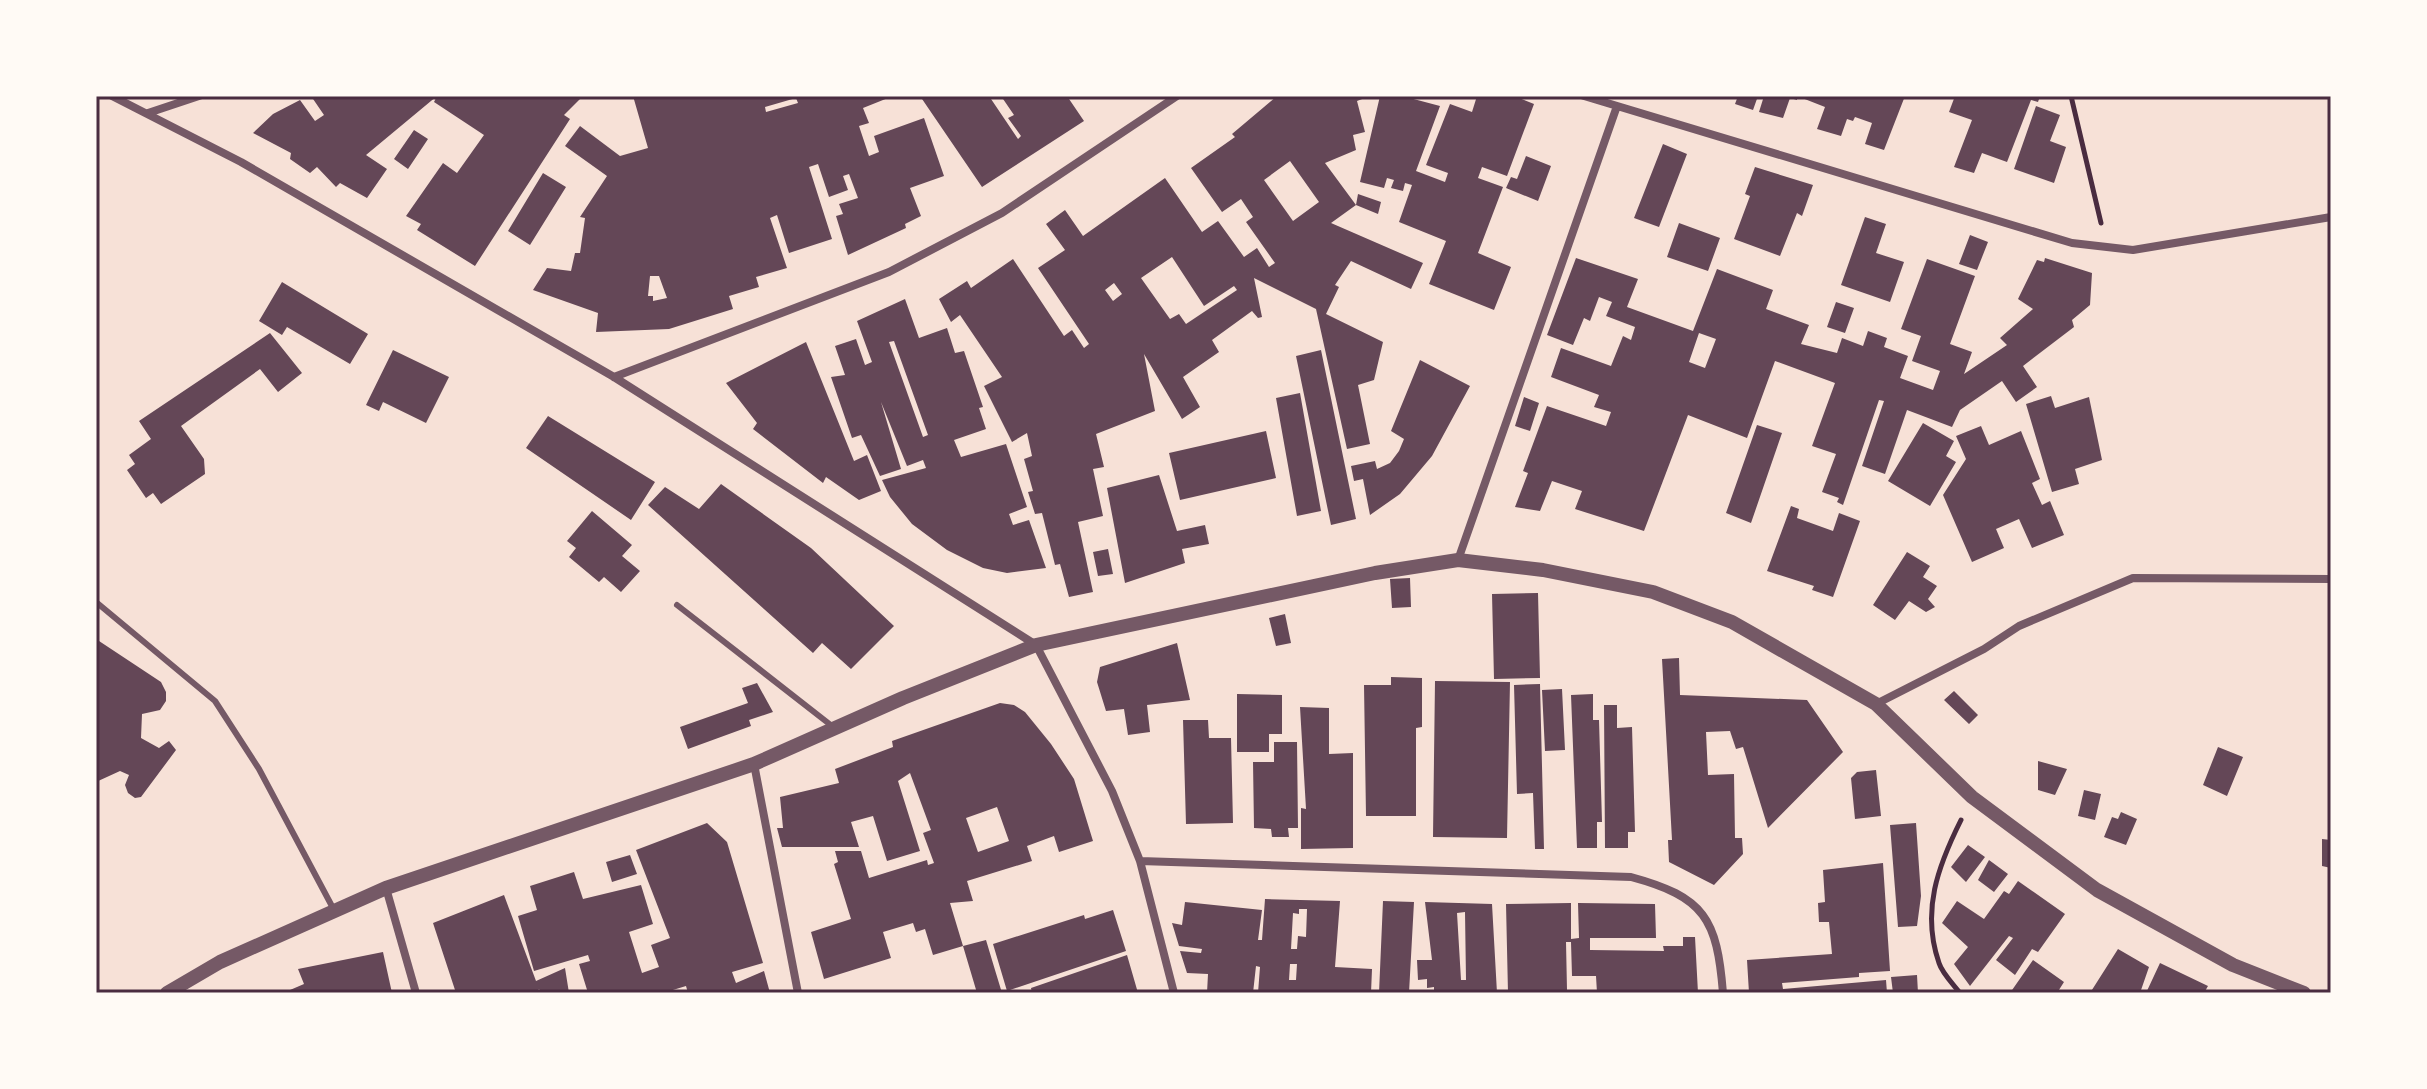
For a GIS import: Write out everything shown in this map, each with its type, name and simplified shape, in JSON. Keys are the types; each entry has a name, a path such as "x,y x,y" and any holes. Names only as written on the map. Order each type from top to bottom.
{"street":[{"path":"112,96 241,162 614,377 1036,645 1112,791 1140,861 1174,993"},
{"path":"148,113 199,96"},
{"path":"614,377 889,272 1002,213 1177,96"},
{"path":"1584,96 2072,243 2107,249 2133,250 2331,217"},
{"path":"1458,560 1617,106"},
{"path":"167,993 220,962 386,888 754,764 1036,645 1375,573 1458,560 1543,570 1653,592 1732,622 1876,704 1972,797 2097,890 2233,965 2304,993"},
{"path":"1876,704 1984,649 2019,626 2133,578 2331,579"},
{"path":"754,764 798,993"},
{"path":"1140,861 1631,877 1668,887 1701,908 1720,950 1723,993"},
{"path":"386,888 416,993"}],"lane":[{"path":"96,602 215,701 259,769 334,910"},
{"path":"677,605 836,729"}],"path":[{"path":"2071,96 2107,249"},
{"path":"1960,993 1939,965 1930,902 1940,864 1972,797"}],"building":[{"path":"311,96 437,96 366,155 387,169 367,198 340,183 336,187 317,167 310,173 290,159 291,153 253,133 273,114 300,100 315,121 324,115"},
{"path":"437,96 583,96 564,115 570,119 475,266 417,230 421,224 406,216 443,163 457,173 484,135 434,102"},
{"path":"633,96 893,96 863,108 869,123 859,126 869,156 879,152 874,136 924,118 944,176 910,188 921,216 905,224 906,228 848,255 836,216 843,214 839,204 858,198 849,174 843,176 848,190 829,197 818,164 809,167 832,239 789,253 777,215 770,218 787,268 756,277 759,287 729,296 733,309 669,329 596,332 598,313 533,290 547,268 571,271 575,253 580,253 585,218 580,217 607,176 565,146 580,126 620,156 648,148","holes":["796,98 798,103 766,112 765,107","650,276 659,276 667,298 653,301 653,296 648,296"]},
{"path":"920,96 989,96 1018,139 1021,136 1008,118 1014,115 1001,96 1067,96 1084,121 982,187"},
{"path":"1277,96 1370,96 1357,101 1365,132 1353,135 1356,150 1325,163 1356,205 1331,223 1423,263 1411,289 1351,261 1335,285 1339,287 1326,314 1383,342 1374,380 1358,385 1370,444 1347,449 1316,309 1254,278 1262,317 1258,318 1252,311 1212,340 1219,352 1183,377 1200,407 1182,419 1144,354 1155,411 1096,434 1104,467 1093,469 1103,516 1078,522 1093,592 1069,597 1060,564 1055,565 1042,513 1035,514 1028,492 1033,491 1024,459 1032,456 1027,433 1012,442 984,386 1002,377 960,315 951,322 939,299 967,281 971,288 1013,259 1064,336 1072,330 1084,348 1089,344 1038,268 1065,250 1046,224 1065,210 1083,236 1165,178 1202,232 1218,221 1244,257 1257,248 1269,267 1275,263 1246,222 1253,217 1241,199 1222,212 1191,168 1235,137 1232,134","holes":["1290,161 1319,202 1293,221 1264,180","1172,257 1204,306 1234,286 1237,290 1186,324 1179,314 1170,319 1141,278","1114,283 1122,294 1113,301 1105,290"]},
{"path":"1380,96 1406,97 1440,106 1416,171 1445,182 1448,173 1426,165 1450,104 1472,112 1477,96 1514,96 1534,104 1507,176 1482,167 1478,178 1503,187 1478,253 1511,267 1494,310 1429,284 1446,241 1399,222 1412,185 1405,183 1403,191 1391,188 1394,180 1387,178 1384,188 1360,182"},
{"path":"1738,96 1758,96 1753,110 1735,104"},
{"path":"1764,96 1797,96 1797,100 1790,98 1783,118 1759,112"},
{"path":"1797,96 1905,96 1884,150 1865,144 1872,123 1855,117 1853,121 1847,119 1841,136 1817,129 1825,107"},
{"path":"1955,96 2040,96 2038,102 2031,100 2007,162 1982,153 1974,173 1954,167 1972,120 1949,112"},
{"path":"2036,106 2060,115 2050,141 2066,147 2054,183 2014,169"},
{"path":"414,130 428,139 408,169 394,159"},
{"path":"1663,144 1687,154 1659,227 1634,218"},
{"path":"1526,156 1551,166 1538,201 1506,188 1511,177 1517,179"},
{"path":"1755,167 1813,185 1802,216 1797,213 1780,256 1734,239 1750,196 1745,194"},
{"path":"543,173 566,187 530,245 508,231"},
{"path":"1358,194 1381,202 1378,214 1356,205"},
{"path":"1865,217 1886,224 1876,253 1904,262 1890,302 1841,285"},
{"path":"1679,223 1720,238 1708,271 1667,257"},
{"path":"1970,235 1988,242 1977,270 1959,264"},
{"path":"1576,258 1638,279 1627,307 1693,331 1717,269 1773,290 1766,309 1809,325 1801,344 1837,353 1842,338 1863,346 1868,331 1887,338 1884,347 1908,356 1900,378 1933,390 1940,371 1912,361 1921,336 1901,329 1927,259 1975,276 1950,344 1972,352 1964,374 2007,345 2000,338 2033,309 2018,299 2037,260 2044,262 2045,258 2092,273 2090,305 2072,320 2074,327 2023,366 2037,387 2016,402 2002,381 1960,410 1952,427 1907,410 1885,474 1862,466 1884,401 1879,400 1843,505 1837,502 1839,498 1822,492 1836,454 1812,446 1835,383 1775,361 1747,438 1688,415 1644,531 1575,509 1582,491 1552,481 1540,511 1515,507 1528,473 1523,471 1547,406 1606,426 1611,412 1594,407 1599,395 1551,377 1561,348 1611,366 1623,336 1631,340 1635,327 1606,316 1612,302 1599,297 1590,321 1584,318 1573,345 1547,335","holes":["1699,333 1716,339 1705,368 1689,362"]},
{"path":"282,282 368,334 350,364 287,327 282,335 259,321"},
{"path":"905,299 919,338 947,328 955,353 964,351 983,407 979,408 986,429 954,440 961,457 1006,444 1027,507 1009,514 1013,525 1029,520 1046,568 1007,573 983,568 947,550 912,524 890,497 882,480 926,468 923,460 907,466 881,402 901,469 880,476 861,435 852,438 831,377 845,375 835,346 856,339 865,365 872,362 857,321","holes":["894,341 928,435 923,437 889,342"]},
{"path":"1836,302 1854,308 1845,333 1827,327"},
{"path":"270,333 302,373 278,392 260,369 181,426 204,459 205,474 161,504 153,493 146,498 127,470 135,464 129,455 151,439 139,421"},
{"path":"806,342 854,461 867,455 881,491 859,500 826,477 823,483 753,429 757,423 726,383"},
{"path":"393,350 449,377 426,423 383,402 379,411 366,405"},
{"path":"1321,350 1356,519 1331,525 1296,356"},
{"path":"1420,360 1470,386 1432,456 1400,494 1370,515 1363,479 1354,481 1351,466 1375,461 1377,469 1390,463 1399,451 1404,439 1391,431"},
{"path":"1300,393 1321,511 1297,516 1276,398"},
{"path":"2051,396 2055,408 2089,397 2102,460 2075,469 2079,484 2052,492 2026,404"},
{"path":"1524,397 1539,403 1530,431 1515,426"},
{"path":"548,416 655,482 631,520 526,448"},
{"path":"1923,423 1954,441 1946,456 1956,462 1930,506 1888,481"},
{"path":"1757,425 1782,433 1751,523 1726,513"},
{"path":"1981,426 1989,445 2021,431 2040,479 2032,483 2042,505 2050,501 2064,535 2032,548 2019,519 1996,529 2004,548 1972,562 1943,495 1966,459 1956,436"},
{"path":"1266,431 1276,478 1180,500 1169,453"},
{"path":"1159,475 1177,531 1205,525 1209,544 1182,549 1185,563 1125,583 1107,488"},
{"path":"721,484 811,548 894,626 851,669 822,643 813,653 648,505 665,487 699,509"},
{"path":"1791,506 1799,509 1797,518 1833,531 1839,513 1860,521 1833,597 1812,590 1814,586 1767,571"},
{"path":"592,511 632,545 622,556 640,571 621,592 604,577 599,582 569,557 576,548 567,541"},
{"path":"1108,549 1113,574 1098,576 1093,552"},
{"path":"1907,552 1930,566 1923,577 1937,586 1928,599 1935,607 1926,612 1909,601 1895,620 1873,605"},
{"path":"1410,578 1411,607 1392,608 1390,579"},
{"path":"1538,593 1540,678 1494,679 1492,594"},
{"path":"1285,614 1291,643 1276,646 1269,618"},
{"path":"96,639 161,682 166,692 166,701 160,710 142,714 141,738 159,748 169,741 176,750 141,797 135,798 128,793 125,785 129,775 120,771 96,782"},
{"path":"1177,643 1190,700 1147,705 1150,732 1128,735 1124,709 1106,711 1097,682 1100,667"},
{"path":"1679,658 1680,695 1807,700 1843,752 1768,828 1743,747 1736,749 1730,731 1706,732 1708,775 1734,774 1735,838 1742,838 1743,854 1714,885 1669,862 1668,840 1672,840 1662,659"},
{"path":"1391,677 1422,678 1422,727 1416,728 1416,816 1366,816 1364,685 1391,685"},
{"path":"1435,681 1510,682 1507,838 1433,837"},
{"path":"757,683 773,712 749,720 751,726 688,749 680,727 748,703 742,688"},
{"path":"1540,684 1544,849 1535,849 1533,793 1517,794 1514,685"},
{"path":"1562,689 1565,750 1545,751 1542,690"},
{"path":"1954,691 1978,715 1969,724 1944,700"},
{"path":"1237,694 1282,695 1282,734 1269,734 1269,752 1237,752"},
{"path":"1593,694 1593,720 1599,720 1602,822 1597,822 1597,848 1577,848 1571,695"},
{"path":"1000,703 1014,705 1025,712 1051,744 1074,779 1093,841 1059,852 1054,836 1027,846 1032,861 967,881 973,901 950,903 963,946 933,955 925,929 916,932 913,923 883,932 891,958 824,979 811,932 851,919 834,864 838,862 835,851 861,851 869,878 927,860 928,865 934,863 923,833 931,830 910,773 898,781 920,851 887,861 873,816 851,822 859,847 782,847 777,828 783,828 780,797 839,783 835,769 893,747 892,741","holes":["997,807 1009,841 978,852 966,818"]},
{"path":"1604,705 1617,705 1617,728 1632,727 1635,832 1628,832 1628,848 1605,848"},
{"path":"1300,707 1329,708 1329,754 1353,753 1353,848 1301,849 1301,808 1306,809"},
{"path":"1183,720 1208,720 1209,738 1231,738 1233,823 1186,824"},
{"path":"1274,742 1297,742 1298,828 1288,828 1289,837 1272,837 1271,829 1254,828 1253,762 1274,762"},
{"path":"2218,747 2243,757 2227,796 2203,785"},
{"path":"2038,761 2067,769 2055,795 2038,790"},
{"path":"1876,770 1881,816 1855,819 1851,778 1857,772"},
{"path":"2084,790 2101,794 2095,820 2078,816"},
{"path":"2121,812 2137,819 2126,845 2104,837 2112,817 2118,819"},
{"path":"707,823 727,842 763,963 732,972 736,983 764,971 770,993 688,993 686,986 663,993 588,993 579,964 590,961 588,955 534,971 518,916 537,910 530,886 574,872 583,899 641,885 653,924 629,932 642,973 659,967 651,945 670,938 636,850"},
{"path":"1916,823 1921,896 1917,926 1898,927 1890,825"},
{"path":"2322,839 2331,840 2331,868 2322,866"},
{"path":"1968,845 1985,857 1966,882 1951,867"},
{"path":"630,855 637,874 612,882 606,862"},
{"path":"1989,860 2008,874 1994,892 1978,880"},
{"path":"1883,863 1890,971 1859,973 1859,977 1782,983 1783,989 1886,980 1887,993 1749,993 1747,960 1832,954 1829,922 1819,922 1818,903 1825,902 1823,870"},
{"path":"2018,881 2065,914 2038,952 2032,949 2015,975 1996,960 2013,938 2009,936 1970,986 1954,964 1968,947 1942,923 1957,901 1984,919 2004,891 2009,894"},
{"path":"504,895 536,981 565,968 569,993 541,993 539,989 537,993 456,993 433,923"},
{"path":"1265,899 1340,901 1335,967 1372,969 1371,993 1258,993 1260,967 1256,966 1253,993 1207,993 1208,974 1187,973 1180,951 1201,953 1202,949 1179,946 1172,923 1182,925 1185,902 1262,910 1258,940 1262,940","holes":["1299,909 1307,909 1306,937 1298,936 1297,949 1291,949 1293,913 1299,914","1290,964 1297,964 1296,980 1289,980"]},
{"path":"1383,901 1414,902 1409,993 1379,993"},
{"path":"1425,902 1492,904 1497,993 1434,993 1434,987 1427,988 1427,979 1418,980 1417,960 1432,960","holes":["1465,912 1466,980 1461,980 1457,913"]},
{"path":"1571,903 1571,939 1579,938 1578,903 1655,904 1656,938 1590,938 1590,950 1664,951 1663,946 1683,946 1683,937 1695,937 1698,993 1597,993 1596,976 1572,976 1571,942 1566,942 1567,990 1575,993 1508,993 1506,904"},
{"path":"1113,910 1126,951 1007,991 993,944 1084,915 1085,919"},
{"path":"986,940 1002,993 977,993 963,946"},
{"path":"2118,949 2149,967 2140,993 2090,993"},
{"path":"383,952 392,993 283,993 304,984 298,969"},
{"path":"1127,955 1138,993 1032,993 1031,988"},
{"path":"2033,960 2064,982 2057,993 2010,993"},
{"path":"2160,963 2208,986 2204,993 2146,993"},
{"path":"1917,975 1918,993 1893,993 1891,977"}]}
